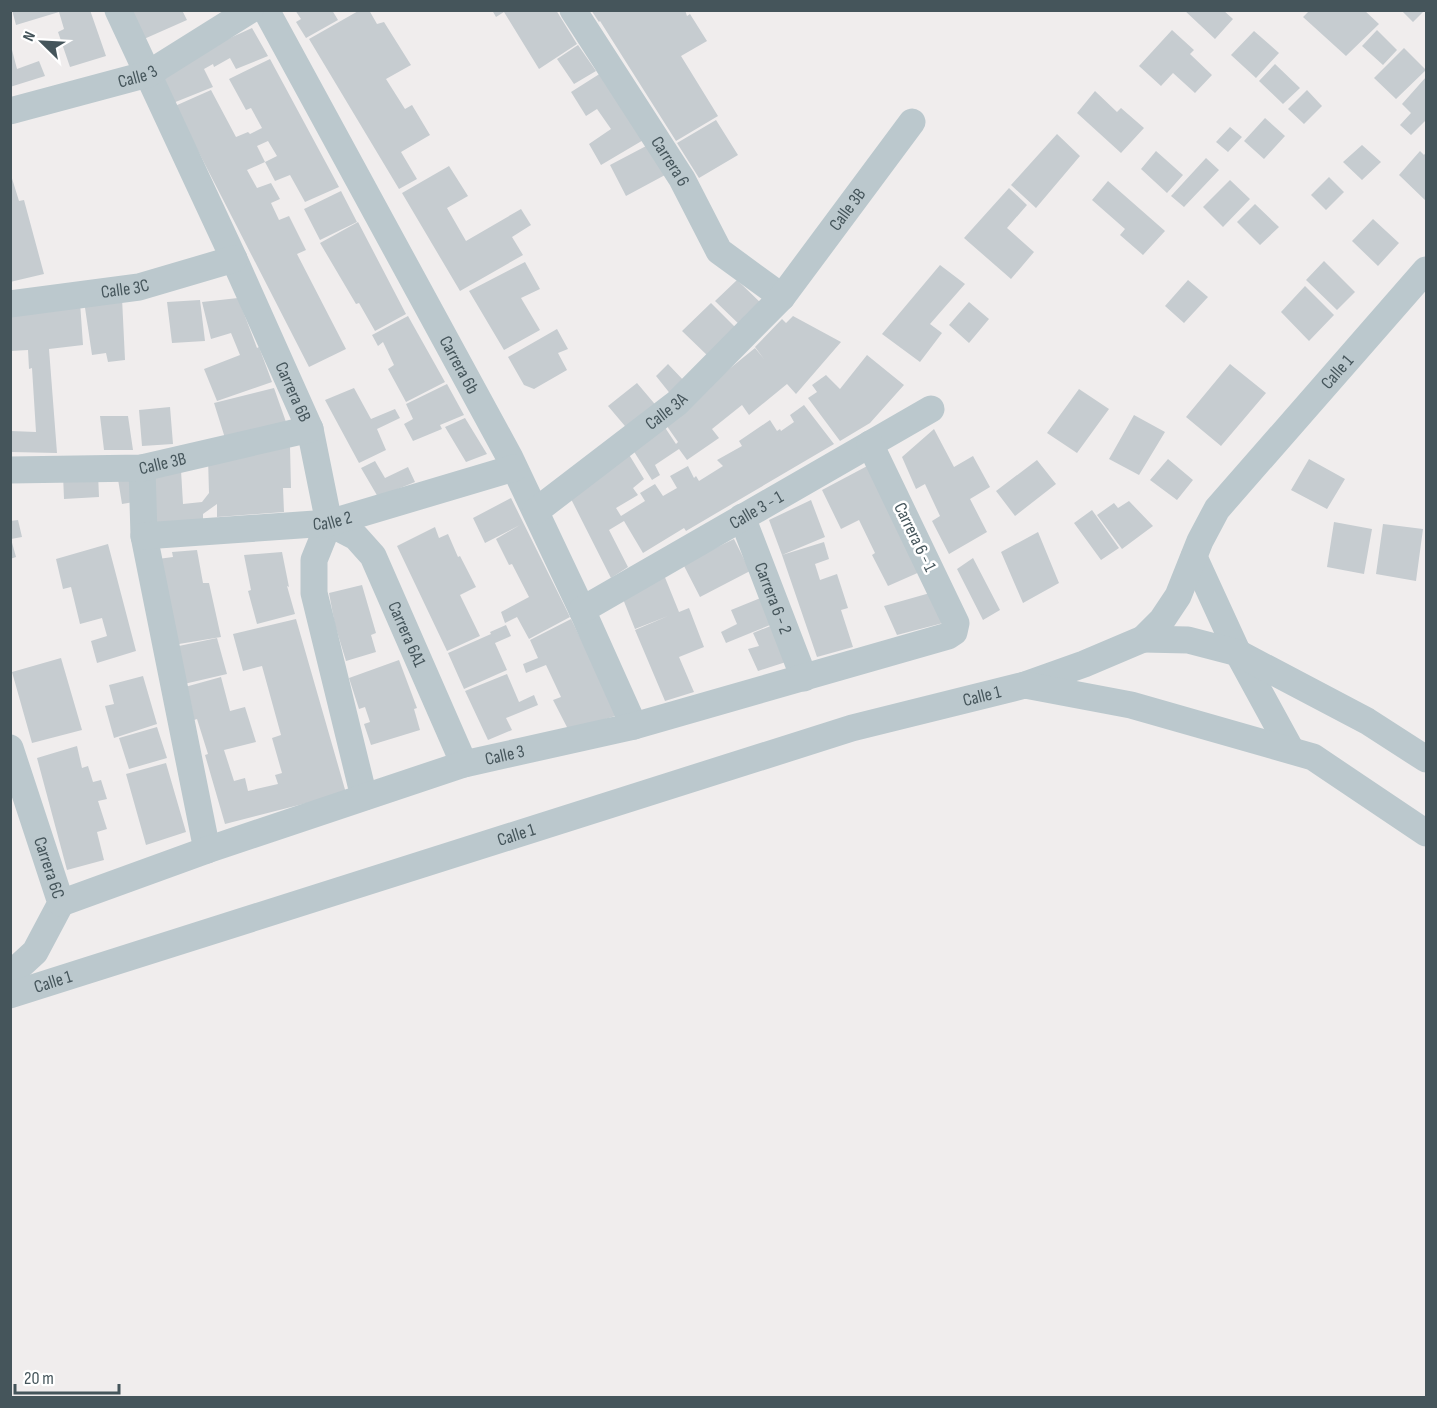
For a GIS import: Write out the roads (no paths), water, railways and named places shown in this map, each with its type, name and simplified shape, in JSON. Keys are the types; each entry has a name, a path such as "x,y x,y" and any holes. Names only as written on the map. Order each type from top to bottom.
{"street":[{"name":"Carrera 6B","path":"118,10 310,429 328,523"},
{"name":"Calle 3","path":"10,111 148,74 250,10"},
{"name":"Carrera 6b","path":"266,10 514,468 536,511 634,726"},
{"name":"Carrera 6","path":"573,10 682,179 719,251 782,297"},
{"name":"Calle 3B","path":"782,297 912,122"},
{"name":"Calle 3C","path":"10,304 139,288 234,259"},
{"name":"Calle 1","path":"10,995 852,728 1025,685 1084,664 1143,639 1162,620 1178,596 1217,509 1426,270"},
{"name":"Calle 3A","path":"536,511 677,403 782,297"},
{"name":"Calle 3 - 1","path":"582,610 931,409"},
{"name":"Calle 3B","path":"10,470 142,468 310,429"},
{"name":"Carrera 6 - 1","path":"870,444 956,623 954,632"},
{"path":"142,468 144,536 207,850"},
{"name":"Calle 2","path":"144,536 328,523 514,468"},
{"name":"Carrera 6 - 2","path":"742,517 804,678"},
{"path":"328,523 314,560 314,593 364,797"},
{"name":"Carrera 6A1","path":"328,523 356,537 373,556 464,764"},
{"path":"1194,557 1238,653 1291,750"},
{"name":"Calle 3","path":"61,903 207,850 464,764 634,726 948,636 954,632"},
{"path":"1143,639 1188,640 1238,653 1367,721 1426,759"},
{"name":"Calle 1","path":"1025,685 1131,705 1313,757 1426,833"},
{"name":"Carrera 6C","path":"10,748 61,903 35,952 10,975"}]}
